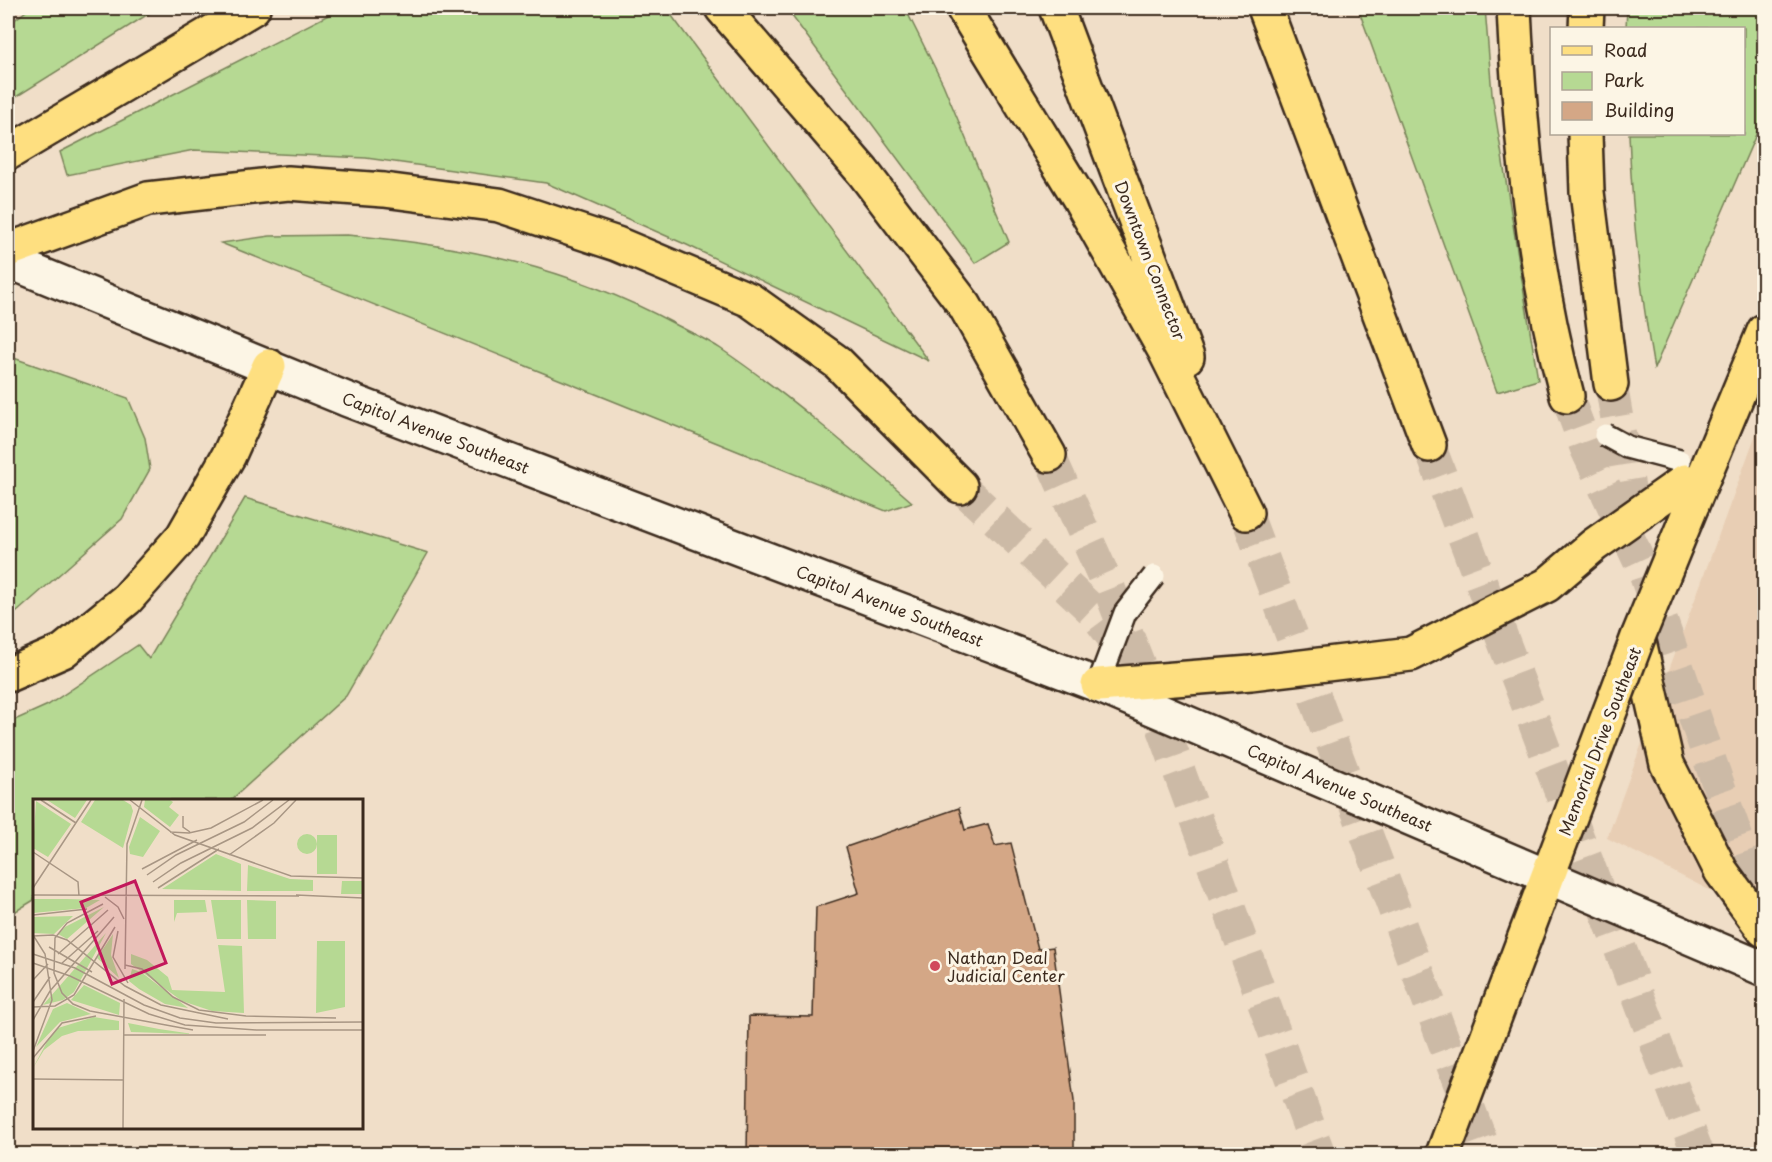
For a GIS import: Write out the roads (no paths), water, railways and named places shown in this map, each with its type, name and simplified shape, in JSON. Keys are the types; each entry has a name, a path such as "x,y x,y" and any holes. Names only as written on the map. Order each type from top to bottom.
{"main road":[{"path":"8,153 253,8"},
{"path":"722,8 863,172 965,306 1049,455"},
{"name":"Downtown Connector","path":"963,8 1078,198 1165,351 1246,513 1056,8"},
{"path":"1265,8 1429,445"},
{"path":"1514,8 1519,112 1529,207 1548,324 1567,396"},
{"path":"1586,27 1587,8"},
{"path":"1585,135 1587,192 1611,384"},
{"path":"8,250 148,199 288,183 384,190 499,205 617,244 750,300 837,362 960,486"},
{"name":"Capitol Avenue Southeast","path":"8,261 346,399 1098,685 1764,969"},
{"name":"Memorial Drive Southeast","path":"1443,1155 1638,637 1692,478 1764,331"},
{"path":"8,675 63,651 127,599 183,536 230,455 269,366"},
{"path":"1098,685 1251,673 1411,654 1547,585 1594,545 1692,478"},
{"path":"1638,637 1667,764 1721,871 1764,930"}],"lane":[{"path":"1605,435 1692,478"},
{"path":"1098,685 1125,613 1154,576"}],"tunnel":[{"path":"1611,384 1636,528"},
{"path":"1567,396 1587,450 1644,571 1764,916"},
{"path":"1429,445 1698,1154"},
{"path":"1049,455 1109,588 1157,711 1319,1154"},
{"path":"960,486 1094,612 1120,647"},
{"path":"1246,513 1486,1154"}],"place":[{"name":"Nathan Deal Judicial Center","path":"935,966"}]}
